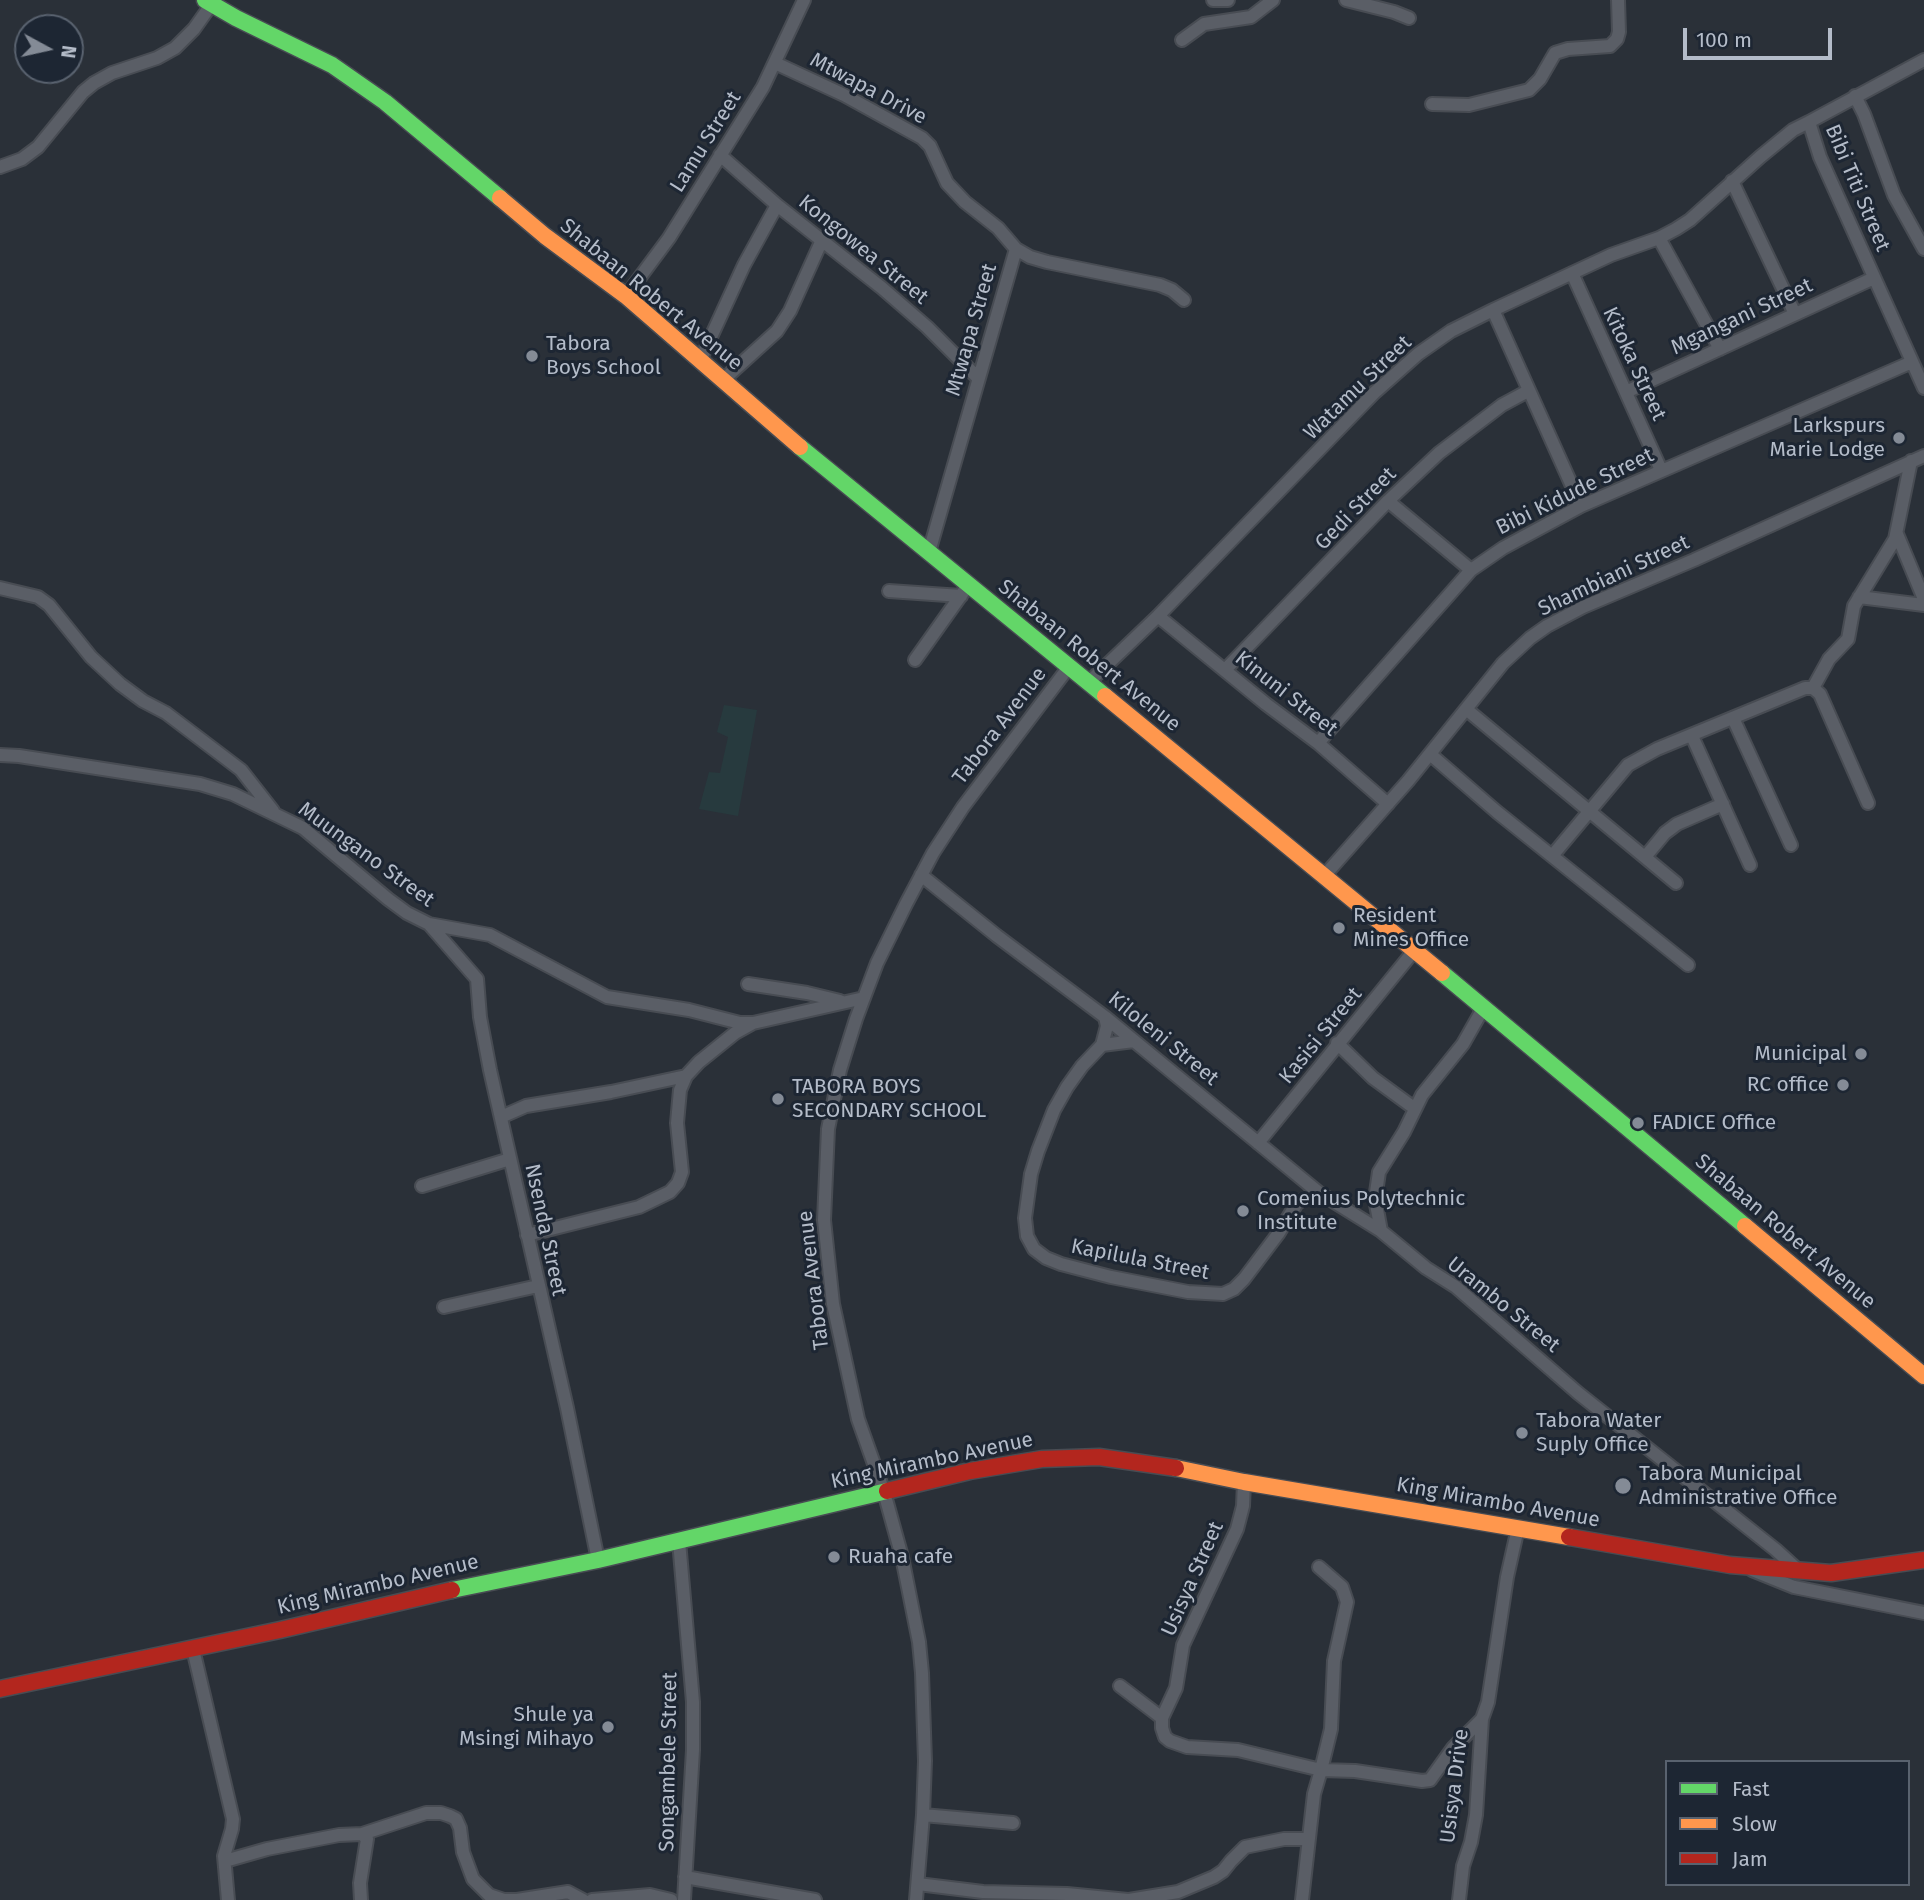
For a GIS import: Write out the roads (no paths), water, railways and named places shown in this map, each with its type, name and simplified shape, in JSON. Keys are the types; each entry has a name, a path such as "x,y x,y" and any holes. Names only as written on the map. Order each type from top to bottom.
{"street":[{"name":"Lamu Street","path":"626,296 669,238 745,117 775,63 804,0"},
{"path":"1213,0 1228,0"},
{"path":"1182,40 1205,24 1251,17 1273,0"},
{"path":"1346,0 1393,6 1409,18"},
{"path":"1432,104 1469,105 1529,90 1540,79 1555,53 1567,49 1610,46 1617,39 1619,32 1618,0"},
{"path":"0,167 22,159 38,147 94,83 111,72 156,58 175,48 194,29 208,2"},
{"name":"Shabaan Robert Avenue","path":"208,2 332,65 385,102 545,236 626,296 722,381 929,552 965,590 1088,683 1325,875 1413,952 1484,1007 1924,1376"},
{"name":"Bibi Titi Street","path":"1924,60 1809,122 1820,157 1924,388"},
{"name":"Mtwapa Drive","path":"775,63 860,103 922,138 930,146 947,183 965,202 998,228 1016,249"},
{"path":"1855,96 1894,195 1924,249"},
{"name":"Watamu Street","path":"1088,683 1158,616 1374,393 1418,354 1451,331 1493,310 1611,255 1659,238 1690,220 1793,130 1809,122"},
{"name":"Kongowea Street","path":"720,155 927,327 978,378"},
{"path":"1732,181 1795,314"},
{"path":"700,360 744,265 777,205"},
{"path":"1659,238 1720,349"},
{"path":"722,381 777,331 790,311 822,240"},
{"name":"Mtwapa Street","path":"929,552 1016,249 1047,262 1160,285 1172,290 1184,300"},
{"name":"Kitoka Street","path":"1573,273 1661,470"},
{"name":"Mgangani Street","path":"1626,392 1874,278"},
{"path":"1493,310 1580,506"},
{"name":"Bibi Kidude Street","path":"1318,743 1471,570 1503,548 1580,506 1912,362"},
{"name":"Gedi Street","path":"1225,670 1388,501 1439,453 1502,405 1528,391"},
{"name":"Shambiani Street","path":"1325,875 1430,754 1503,663 1547,626 1583,607 1924,456"},
{"path":"1813,688 1829,659 1848,639 1854,606 1897,534 1912,461"},
{"path":"1388,501 1471,570"},
{"path":"1897,534 1924,599"},
{"name":"Muungano Street","path":"0,588 38,597 49,605 91,657 120,684 166,713 241,770 274,813"},
{"path":"889,591 965,590"},
{"path":"915,660 965,590"},
{"path":"1859,597 1924,605"},
{"name":"Kinuni Street","path":"1158,616 1318,743 1388,804"},
{"name":"Tabora Avenue","path":"916,1900 923,1815 924,1724 919,1642 908,1582 884,1492 858,1419 846,1374 831,1292 824,1220 827,1139 840,1070 864,998 890,935 921,875 963,807 1068,668"},
{"path":"1552,856 1628,765 1657,750 1805,688 1813,688 1820,694 1868,803"},
{"path":"1465,709 1676,883"},
{"path":"1733,718 1791,845"},
{"path":"1692,736 1750,865"},
{"path":"1430,754 1497,812 1688,965"},
{"name":"Muungano Street","path":"0,755 200,784 233,794 311,834 394,904 429,924 490,935 607,997 689,1010 753,1024 864,998"},
{"path":"1645,857 1665,833 1677,824 1723,804"},
{"name":"Kiloleni Street","path":"921,875 1105,1017 1318,1192 1381,1231"},
{"name":"Nsenda Street","path":"429,924 477,979 480,1017 598,1560"},
{"name":"Kasisi Street","path":"1258,1143 1413,952"},
{"path":"748,984 807,993 843,1002"},
{"path":"1381,1231 1375,1199 1379,1172 1426,1089 1463,1044 1484,1007"},
{"path":"1105,1017 1107,1026 1102,1045 1134,1041"},
{"name":"Muungano Street","path":"687,1076 721,1044 753,1024"},
{"path":"1337,1043 1373,1078 1414,1108"},
{"name":"Kapilula Street","path":"1102,1045 1082,1066 1054,1110 1031,1174 1025,1218 1027,1236 1034,1249 1046,1258 1111,1277 1188,1292 1223,1294 1234,1289 1244,1279 1278,1234 1297,1203 1299,1177"},
{"path":"501,1117 526,1107 687,1076"},
{"path":"527,1235 639,1207 670,1192 678,1183 681,1172 677,1103 687,1076"},
{"path":"422,1186 510,1159"},
{"path":"1297,1203 1318,1192"},
{"name":"Urambo Street","path":"1381,1231 1426,1268 1449,1281 1578,1393 1800,1572"},
{"path":"444,1307 538,1286"},
{"name":"King Mirambo Avenue","path":"0,1689 506,1577 598,1560 798,1511 994,1467 1042,1459 1087,1457 1167,1466 1244,1482 1745,1567 1831,1573 1924,1560"},
{"name":"Usisya Street","path":"1163,1718 1176,1688 1186,1636 1237,1529 1243,1506 1244,1482"},
{"path":"1119,1686 1163,1718 1165,1737 1177,1745 1238,1750 1321,1770 1355,1771 1430,1780 1453,1748 1482,1719 1488,1702 1507,1577 1518,1528"},
{"name":"Songambele Street","path":"679,1541 693,1702 693,1750 684,1900"},
{"path":"1302,1900 1315,1787 1331,1729 1334,1661 1348,1602 1342,1587 1319,1567"},
{"path":"1745,1567 1794,1587 1924,1613"},
{"path":"193,1648 232,1813 232,1829 226,1844 225,1861 228,1900"},
{"name":"Usisya Drive","path":"1459,1900 1463,1866 1476,1815 1482,1719"},
{"path":"225,1861 340,1835 362,1834 409,1817 441,1813 456,1819 467,1867 473,1879 489,1895 504,1900 517,1900 568,1892 583,1900"},
{"path":"923,1815 1013,1823"},
{"path":"361,1900 360,1883 367,1839 362,1834"},
{"path":"918,1884 983,1892 1067,1894 1128,1900 1178,1892 1214,1877 1245,1847 1284,1839 1308,1839"},
{"path":"592,1900 636,1895 665,1898 685,1881 815,1900"}],"place":[{"name":"Tabora Boys School","path":"532,356"},
{"name":"Larkspurs Marie Lodge","path":"1899,438"},
{"name":"Resident Mines Office","path":"1339,928"},
{"name":"Municipal","path":"1861,1054"},
{"name":"RC office","path":"1843,1085"},
{"name":"TABORA BOYS SECONDARY SCHOOL","path":"778,1099"},
{"name":"FADICE Office","path":"1638,1123"},
{"name":"Comenius Polytechnic Institute","path":"1243,1211"},
{"name":"Tabora Water Suply Office","path":"1522,1433"},
{"name":"Tabora Municipal Administrative Office","path":"1623,1486"},
{"name":"Ruaha cafe","path":"834,1557"},
{"name":"Shule ya Msingi Mihayo","path":"608,1727"}]}
